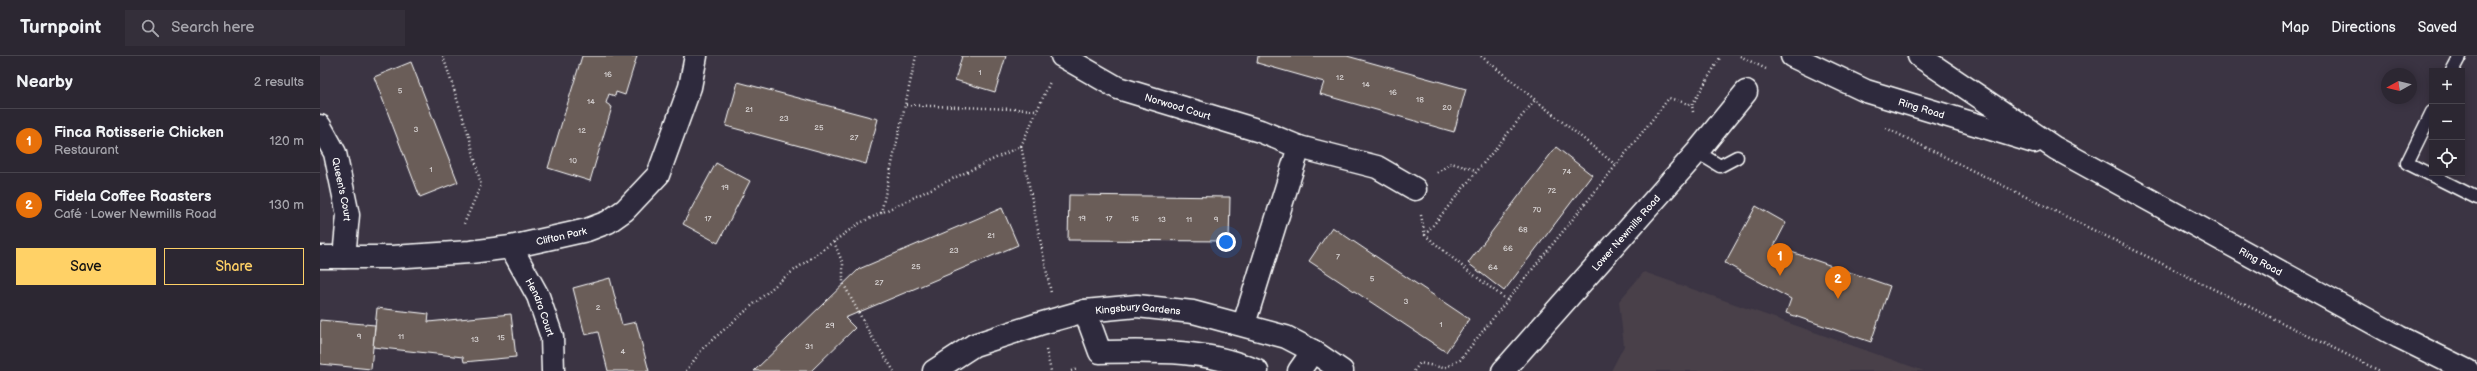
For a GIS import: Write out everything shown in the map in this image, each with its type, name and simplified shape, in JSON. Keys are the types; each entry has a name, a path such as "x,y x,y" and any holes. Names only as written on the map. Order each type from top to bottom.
{"street":[{"name":"Clifton Park","path":"320,257 470,252 511,247 587,230 608,222 625,210 658,176 690,87 696,56"},
{"name":"Ring Road","path":"1792,56 1866,91 2055,148"},
{"name":"Ring Road","path":"1919,56 2055,148 2393,333 2468,371"},
{"name":"Norwood Court","path":"1061,57 1118,88 1260,131 1299,147 1376,167 1416,189"},
{"name":"Lower Newmills Road","path":"1503,371 1697,152 1746,92"},
{"name":"Queen's Court","path":"320,126 336,153 348,215 344,257"},
{"path":"1244,324 1299,147"},
{"name":"Hendra Court","path":"511,247 538,296 548,324 552,337 552,371"},
{"name":"Kingsbury Gardens","path":"934,371 974,345 1056,318 1085,311 1137,306 1193,312 1244,324 1286,337 1313,351 1342,371"},
{"path":"1085,311 1100,352 1174,351 1233,361 1257,371"},
{"path":"1299,371 1313,351"}],"lane":[{"path":"2454,68 2460,56"},
{"path":"2429,118 2407,163 2477,198"},
{"path":"1697,152 1720,166 1737,157"}],"path":[{"path":"443,56 470,139 481,185 461,231 470,252"},
{"path":"881,213 916,56"},
{"path":"1481,56 1617,166"},
{"path":"1740,56 1775,74"},
{"path":"1056,318 1021,146 1061,57"},
{"path":"1414,371 1420,363 1444,368 1460,360 1588,199 1617,166 1669,98 1692,105"},
{"path":"1425,235 1476,170 1535,100"},
{"path":"906,105 1038,110"},
{"path":"1882,126 2380,371"},
{"path":"686,371 704,347 785,277 858,224 1021,146"},
{"path":"1476,170 1451,163 1416,189 1425,235 1508,300"},
{"path":"834,242 843,264 843,283 870,334 894,371"}],"shaded area":[{"path":"1644,272 1924,371 1611,371 1624,346 1619,301"}],"building":[{"path":"582,56 637,56 625,95 616,92 615,96 609,94 606,103 612,107 590,181 548,168"},
{"path":"962,56 1006,56 995,92 955,80"},
{"path":"1258,56 1347,56 1466,89 1454,132 1320,94 1324,82 1257,63"},
{"path":"411,62 458,182 420,197 374,77"},
{"path":"738,82 878,119 866,164 726,126"},
{"path":"1556,147 1592,175 1504,291 1468,263"},
{"path":"716,163 750,181 718,243 683,224"},
{"path":"1069,195 1230,197 1229,241 1068,240"},
{"path":"1756,206 1786,223 1774,246 1890,286 1871,342 1786,313 1791,299 1725,263"},
{"path":"1002,208 1018,245 845,318 855,328 811,371 754,371 859,269"},
{"path":"1332,227 1469,319 1446,352 1309,261"},
{"path":"610,278 622,325 636,322 649,371 608,371 598,332 585,335 573,288"},
{"path":"377,308 429,314 428,322 511,314 516,357 464,362 463,357 373,347"},
{"path":"320,320 375,325 371,369 320,364"}],"place":[{"name":"Finca Rotisserie Chicken","path":"1780,276"},
{"name":"Fidela Coffee Roasters","path":"1838,299"}]}
